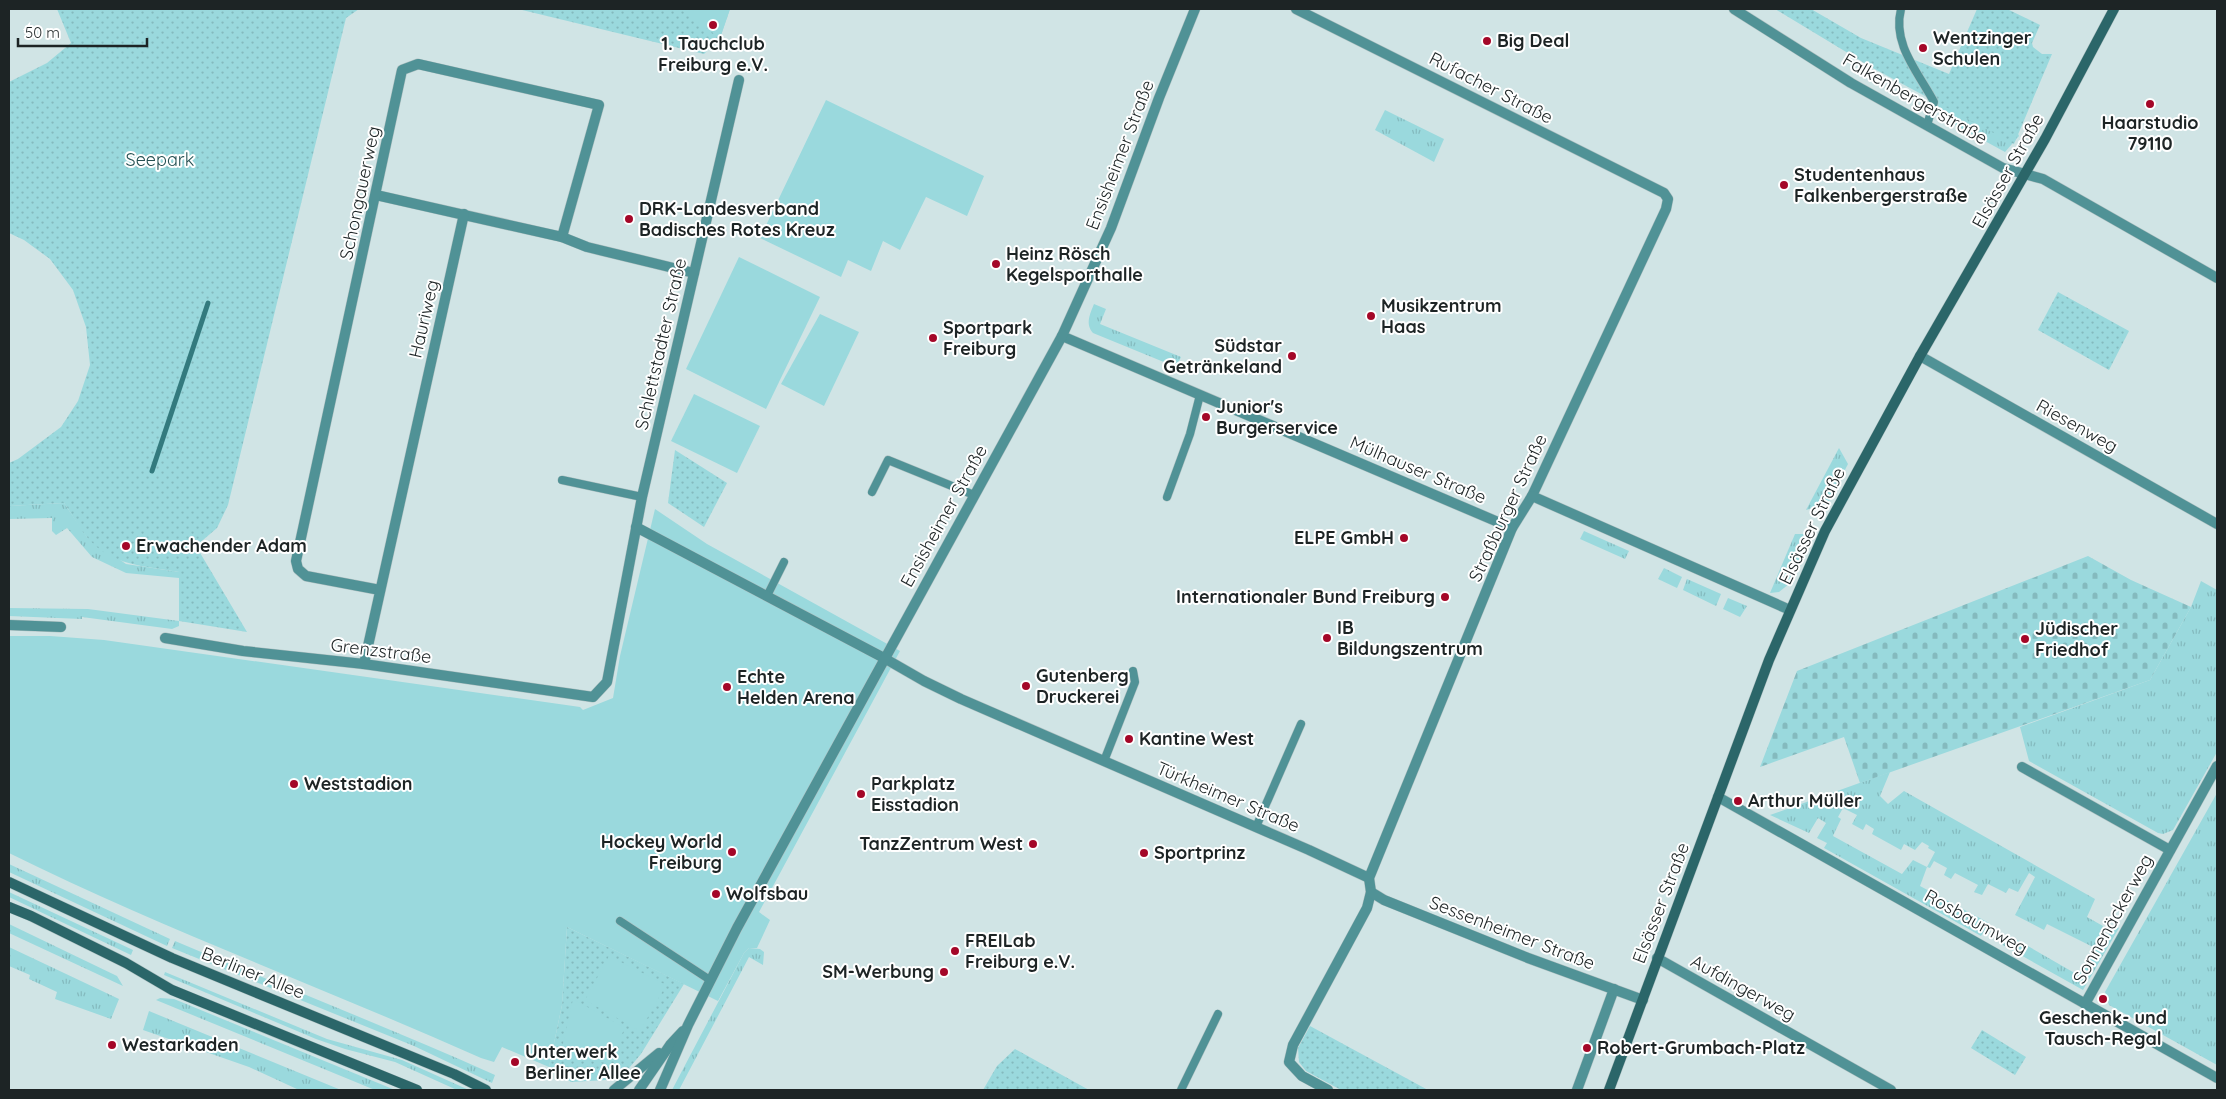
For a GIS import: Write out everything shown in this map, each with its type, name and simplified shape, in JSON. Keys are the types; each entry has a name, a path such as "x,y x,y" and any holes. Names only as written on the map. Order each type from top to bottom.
{"main road":[{"name":"Elsässer Straße","path":"1609,1090 1790,610 1825,531 1920,356 2025,174 2114,9"},
{"name":"Berliner Allee","path":"9,882 172,958 454,1074 486,1090"},
{"path":"9,907 126,963 172,990 417,1090"}],"street":[{"name":"Ensisheimer Straße","path":"660,1090 710,980 884,658 1062,336 1111,228 1159,98 1195,9"},
{"name":"Rufacher Straße","path":"1296,9 1664,193 1668,199"},
{"name":"Falkenbergerstraße","path":"1734,9 1851,83 1927,126 2003,168 2043,179 2217,278"},
{"name":"Schongauerweg","path":"380,590 306,576 298,569 296,561 402,70 418,64 598,105 562,237"},
{"name":"Schlettstadter Straße","path":"592,697 607,682 642,497 739,80"},
{"path":"376,195 562,237 588,247 694,273"},
{"name":"Straßburger Straße","path":"1369,878 1512,528 1532,496 1666,210 1668,199"},
{"name":"Hauriweg","path":"364,664 464,214"},
{"name":"Mülhauser Straße","path":"1062,336 1512,528"},
{"name":"Riesenweg","path":"1920,356 2217,524"},
{"path":"1532,496 1790,610"},
{"path":"636,528 884,658"},
{"path":"9,625 61,627"},
{"name":"Grenzstraße","path":"165,638 243,651 364,664 592,697"},
{"name":"Türkheimer Straße","path":"884,658 924,681 961,699 1369,878"},
{"name":"Sonnenäckerweg","path":"2085,1004 2217,766"},
{"name":"Sonnenäckerweg","path":"2022,767 2170,850"},
{"name":"Rosbaumweg","path":"1718,797 2217,1078"},
{"path":"1328,1090 1302,1076 1288,1062 1293,1045 1367,908 1371,892 1369,878"},
{"name":"Sessenheimer Straße","path":"1371,892 1393,904 1528,958 1643,1000"},
{"name":"Aufdingerweg","path":"1658,958 1892,1090"},
{"path":"1577,1090 1614,989"},
{"name":"Ensisheimer Straße","path":"639,1090 670,1045 688,1025"},
{"path":"614,1090 670,1045"}],"lane":[{"path":"1900,9 1899,38 1908,59 1934,102 1927,126"},
{"path":"1167,497 1190,434 1200,395"},
{"path":"872,492 888,460 974,496"},
{"path":"562,480 642,497"},
{"path":"767,596 784,562"},
{"path":"1104,761 1134,682 1134,671"},
{"path":"1256,827 1301,724"},
{"path":"620,921 710,980"},
{"path":"1181,1090 1218,1014"}],"green space":[{"name":"Seepark","path":"57,9 359,9 346,18 228,505 217,528 196,546 247,632 179,621 179,572 129,563 106,553 95,546 86,536 64,503 9,506 9,463 18,459 61,427 78,401 90,365 86,327 73,290 50,259 24,240 9,233 9,82 47,63 71,43"},
{"path":"518,9 730,9 720,38 704,54"},
{"name":"1. Tauchclub Freiburg e.V.","path":"680,9 730,9 720,38"},
{"path":"1775,9 1811,9 1861,38 1949,74 1977,9 2007,9 2040,25 2032,43 2033,47 2042,54 2052,54 2014,144 1871,67"},
{"path":"826,100 984,176 967,216 926,197 900,250 883,241 871,271 848,260 841,277 760,238"},
{"path":"1936,100 2016,129 2019,136 2005,152 1941,117"},
{"path":"1385,110 1444,139 1434,162 1375,130"},
{"path":"739,257 820,297 766,409 686,369"},
{"path":"2058,292 2129,331 2109,370 2038,330"},
{"path":"1094,304 1106,309 1100,324 1181,357 1176,367 1093,333 1089,323"},
{"path":"820,314 859,332 824,406 781,384"},
{"path":"694,394 760,426 737,473 671,441"},
{"path":"1839,448 1848,464 1829,501 1825,505 1806,510"},
{"path":"675,450 727,483 704,527 668,503"},
{"path":"64,503 87,537 126,564 179,572 179,578 126,573 92,557 67,528 56,535 52,531 52,518 9,519 9,506"},
{"name":"Weststadion","path":"655,509 707,544 900,651 759,912 770,920 757,948 749,948 744,953 718,1001 567,927 562,1005 549,1067 502,1047 494,1062 185,933 9,853 9,636 50,636 104,640 580,707 583,710 613,698 620,656"},
{"path":"1584,531 1629,551 1625,559 1580,539"},
{"path":"1795,534 1807,534 1810,538 1789,584 1779,592 1770,593"},
{"name":"Jüdischer Friedhof","path":"2088,556 2131,580 2191,607 2150,680 1860,783 1844,737 1760,767 1797,671"},
{"path":"1664,568 1682,577 1677,588 1658,579"},
{"path":"1687,579 1721,594 1716,606 1683,590"},
{"path":"2201,581 2217,590 2217,752 2173,830 2163,834 2158,833 2029,761 2020,727 2150,680 2191,607"},
{"path":"1728,598 1747,606 1740,617 1723,609"},
{"path":"9,608 88,609 179,621 179,626 172,629 82,617 82,619 9,616"},
{"path":"1890,772 1880,796 1888,804 1904,791 2095,899 2087,917 2103,926 2101,932 2108,936 2114,926 2119,928 2083,990 2001,944 2007,934 2078,975 2093,947 2047,924 2044,930 2015,915 2035,877 2029,873 2018,892 2009,888 2006,893 1988,884 1982,895 1974,892 1978,885 1955,873 1951,879 1944,875 1947,868 1934,861 1930,868 1927,867 1920,886 1989,923 1981,936 1824,848 1827,843 1817,838 1826,823 1818,818 1809,833 1770,815","holes":["1843,808 1857,815 1852,824 1863,830 1866,824 1874,829 1872,834 1901,850 1904,844 1915,850 1922,842 1935,852 1927,867 1913,860 1902,874 1833,836 1841,819 1838,817"]},
{"path":"2217,793 2217,1065 2109,1005 2105,992"},
{"path":"9,864 170,939 167,946 9,872"},
{"path":"9,892 133,950 131,955 9,897"},
{"path":"9,924 117,976 123,986 9,933"},
{"path":"567,927 684,984 641,1054 624,1074 606,1080 571,1082 549,1067 562,1005"},
{"path":"175,941 495,1075 492,1083 414,1046 172,948"},
{"path":"9,947 119,999 111,1019 55,999 57,992 29,979 30,975 9,966"},
{"path":"749,948 760,949 764,952 763,965 749,957 679,1090 672,1090 744,953"},
{"path":"609,956 666,985 640,1031 585,1000"},
{"path":"165,972 327,1039 402,1060 469,1090 457,1090 395,1062 316,1039 164,975"},
{"path":"160,998 174,999 395,1090 375,1090 156,1000"},
{"path":"573,999 625,1028 607,1063 560,1057"},
{"path":"149,1011 341,1090 299,1090 249,1067 143,1030"},
{"path":"1310,1026 1428,1090 1341,1090 1306,1071 1299,1062 1298,1048"},
{"path":"1982,1030 2026,1057 2015,1075 1971,1048"},
{"path":"1015,1049 1089,1090 983,1090 997,1066"}],"waterway":[{"path":"152,471 208,303"}],"place":[{"name":"1. Tauchclub Freiburg e.V.","path":"713,25"},
{"name":"Big Deal","path":"1487,41"},
{"name":"Wentzinger Schulen","path":"1923,48"},
{"name":"Haarstudio 79110","path":"2150,104"},
{"name":"Studentenhaus Falkenbergerstraße","path":"1784,185"},
{"name":"DRK-Landesverband Badisches Rotes Kreuz","path":"629,219"},
{"name":"Heinz Rösch Kegelsporthalle","path":"996,264"},
{"name":"Musikzentrum Haas","path":"1371,316"},
{"name":"Sportpark Freiburg","path":"933,338"},
{"name":"Südstar Getränkeland","path":"1292,356"},
{"name":"Junior's Burgerservice","path":"1206,417"},
{"name":"ELPE GmbH","path":"1404,538"},
{"name":"Erwachender Adam","path":"126,546"},
{"name":"Internationaler Bund Freiburg","path":"1445,597"},
{"name":"IB Bildungszentrum","path":"1327,638"},
{"name":"Jüdischer Friedhof","path":"2025,639"},
{"name":"Gutenberg Druckerei","path":"1026,686"},
{"name":"Echte Helden Arena","path":"727,687"},
{"name":"Kantine West","path":"1129,739"},
{"name":"Weststadion","path":"294,784"},
{"name":"Parkplatz Eisstadion","path":"861,794"},
{"name":"Arthur Müller","path":"1738,801"},
{"name":"TanzZentrum West","path":"1033,844"},
{"name":"Hockey World Freiburg","path":"732,852"},
{"name":"Sportprinz","path":"1144,853"},
{"name":"Wolfsbau","path":"716,894"},
{"name":"FREILab Freiburg e.V.","path":"955,951"},
{"name":"SM-Werbung","path":"944,972"},
{"name":"Geschenk- und Tausch-Regal","path":"2103,999"},
{"name":"Westarkaden","path":"112,1045"},
{"name":"Robert-Grumbach-Platz","path":"1587,1048"},
{"name":"Unterwerk Berliner Allee","path":"515,1062"}]}
